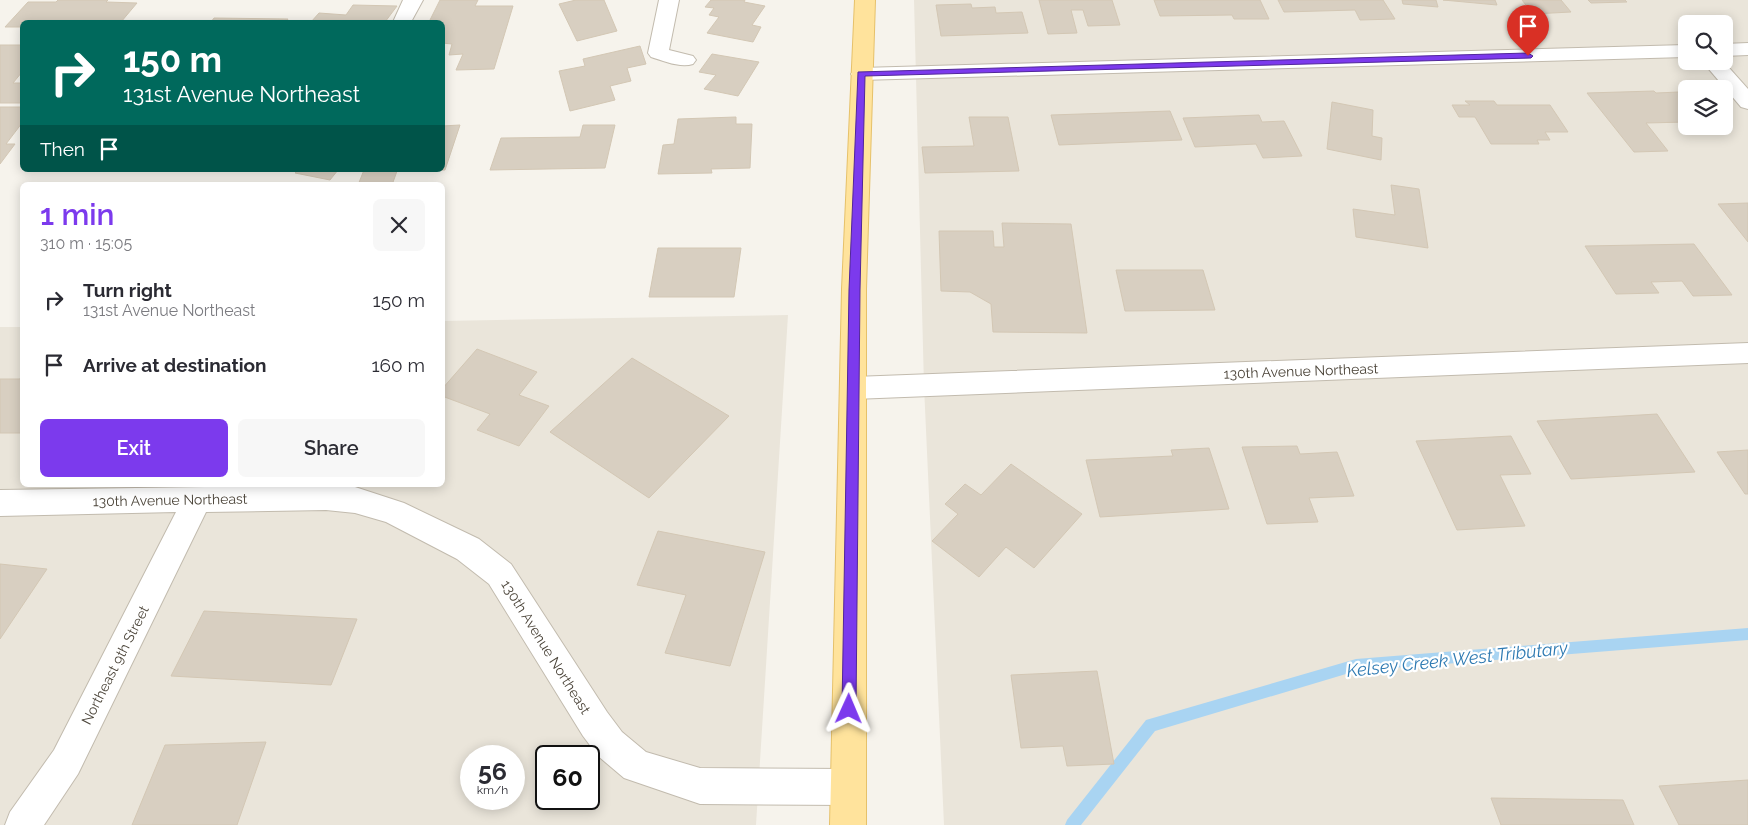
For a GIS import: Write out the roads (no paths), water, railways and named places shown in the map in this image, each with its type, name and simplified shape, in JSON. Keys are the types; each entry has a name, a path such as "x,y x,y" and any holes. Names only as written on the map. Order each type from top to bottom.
{"main road":[{"path":"848,825 856,198 866,0"}],"street":[{"path":"403,20 414,0"},
{"path":"669,0 658,53 686,60"},
{"path":"1733,50 1748,49"},
{"path":"861,74 1678,51"},
{"path":"1720,70 1748,102"},
{"name":"130th Avenue Northeast","path":"854,388 1748,353"},
{"name":"130th Avenue Northeast","path":"0,503 326,497 355,500 394,512 468,549 500,574 595,724 610,744 636,766 700,786 848,787"},
{"name":"Northeast 9th Street","path":"23,825 66,762 197,500"}],"waterway":[{"name":"Kelsey Creek West Tributary","path":"1072,825 1151,725 1356,665 1748,634"}]}
